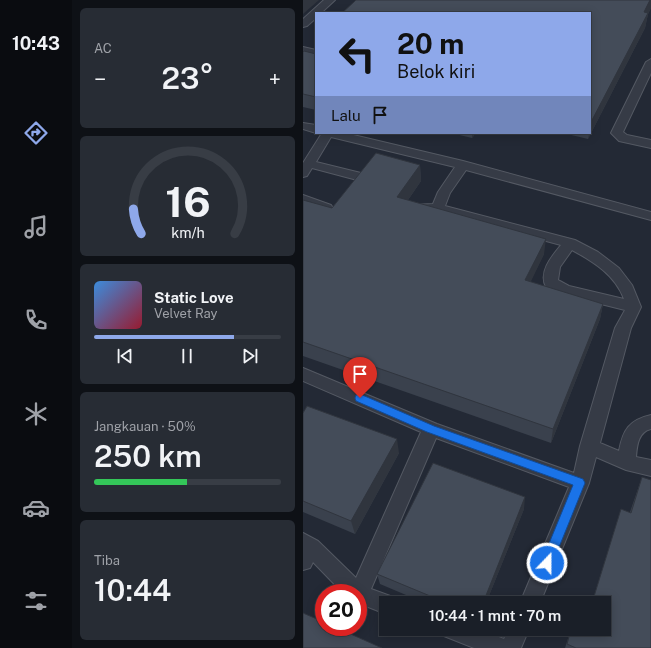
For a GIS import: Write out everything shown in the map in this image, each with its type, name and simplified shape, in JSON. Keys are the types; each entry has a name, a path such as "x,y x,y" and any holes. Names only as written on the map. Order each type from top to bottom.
{"lane":[{"path":"316,12 329,0"},
{"path":"303,24 315,13"},
{"path":"303,50 315,53"},
{"path":"650,64 617,133 623,138 651,144"},
{"path":"638,91 651,94"},
{"path":"303,126 315,129"},
{"path":"328,134 307,169 361,176"},
{"path":"333,134 463,165 651,216"},
{"path":"438,208 444,192 463,165"},
{"path":"303,199 336,212"},
{"path":"410,208 438,208 571,243 612,269 626,286 634,307 623,328 579,483 533,596"},
{"path":"571,243 550,271 549,277 551,283 556,287 565,290 634,307"},
{"path":"303,374 431,429 579,483"},
{"path":"626,462 631,434 643,423 651,422"},
{"path":"362,584 431,429"},
{"path":"589,446 626,462 651,468"},
{"path":"306,550 346,584"},
{"path":"367,597 379,602"},
{"path":"469,636 501,648"},
{"path":"511,648 516,636"}],"building":[{"path":"356,0 650,0 644,12 648,13 591,122 591,12 343,12"},
{"path":"303,52 315,54 315,97 303,94"},
{"path":"376,153 420,165 397,197 546,239 525,280 603,304 553,429 303,342 303,200 332,208"},
{"path":"307,406 397,439 351,521 303,501 303,413"},
{"path":"433,463 525,497 486,596 430,596 377,574"},
{"path":"642,477 651,480 651,648 576,648 567,644 569,636 611,636 611,596 594,596 621,509 631,513"},
{"path":"303,613 315,618 315,636 355,636 382,648 303,648"}],"route":[{"path":"360,398 431,429 579,483 547,563"}]}
